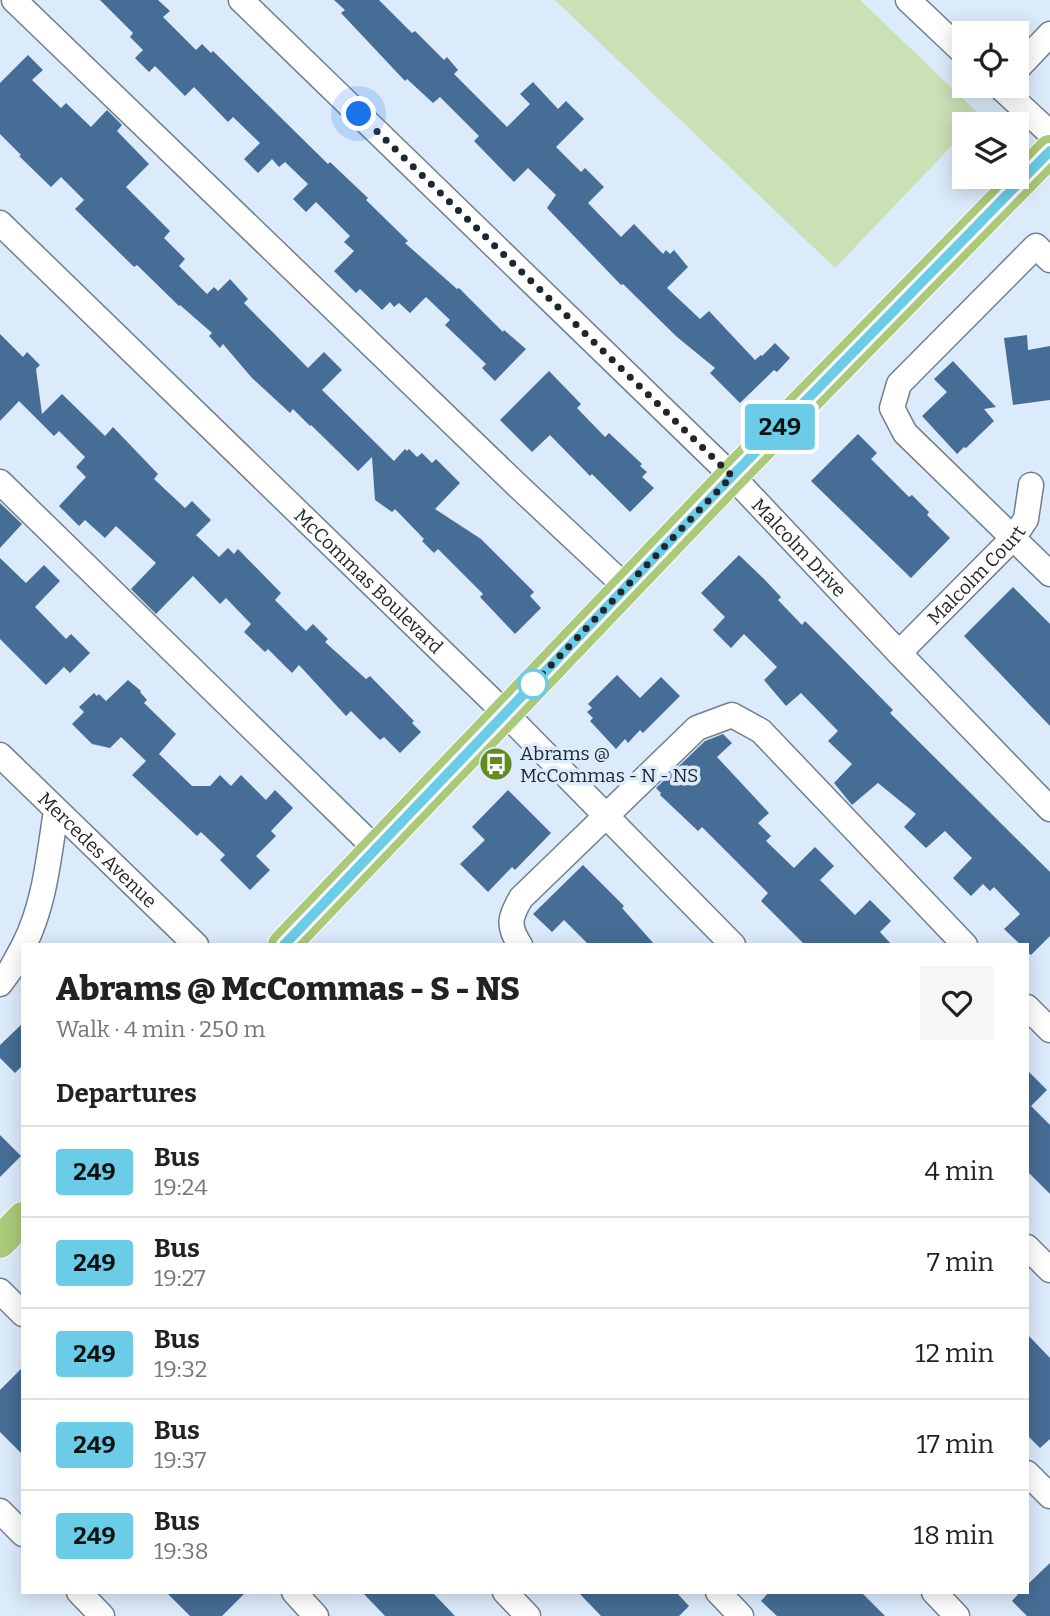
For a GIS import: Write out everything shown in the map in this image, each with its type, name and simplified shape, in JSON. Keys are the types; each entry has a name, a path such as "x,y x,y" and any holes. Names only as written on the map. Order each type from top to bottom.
{"main road":[{"path":"286,943 732,476 1050,151"},
{"path":"0,1242 21,1220"}],"street":[{"path":"14,0 626,588"},
{"name":"Malcolm Drive","path":"241,0 732,476 1050,809"},
{"path":"908,0 952,41"},
{"path":"1029,56 1050,34"},
{"path":"1013,98 1050,133"},
{"name":"McCommas Boulevard","path":"0,223 505,713 731,943"},
{"path":"1050,260 1036,246 899,384 892,408 905,433 1050,574"},
{"path":"0,482 376,849"},
{"name":"Malcolm Court","path":"899,653 1014,537 1026,519 1031,485"},
{"path":"519,943 512,933 511,916 521,898 697,727 732,715 761,731 963,943"},
{"name":"Mercedes Avenue","path":"0,755 194,943"},
{"path":"25,943 44,884 56,811"},
{"path":"0,984 21,950"},
{"path":"1029,1009 1050,1030"},
{"path":"1029,1249 1050,1270"},
{"path":"0,1291 21,1312"},
{"path":"1029,1475 1050,1496"},
{"path":"0,1511 21,1533"},
{"path":"81,1594 102,1616"},
{"path":"296,1594 316,1616"},
{"path":"507,1594 528,1616"},
{"path":"720,1594 741,1616"},
{"path":"936,1594 957,1616"}],"green space":[{"path":"555,0 860,0 952,88 952,98 962,98 977,112 952,112 952,146 835,268"}],"building":[{"path":"100,0 158,0 170,11 163,17 196,50 202,44 211,53 213,51 328,164 330,162 368,198 366,200 408,241 405,243 459,288 503,332 504,330 526,349 495,381 482,368 486,364 445,325 450,320 426,297 410,313 399,303 394,307 390,302 382,310 360,289 356,293 334,271 354,251 344,242 350,236 316,202 306,212 293,199 308,184 285,162 279,167 272,159 258,173 244,159 260,143 233,117 228,122 194,87 185,96 155,66 149,72 135,58 143,50 130,37 133,33"},
{"path":"334,0 379,0 444,60 447,57 458,70 454,74 507,127 530,104 520,94 533,82 558,109 566,101 584,119 556,147 581,172 585,168 604,187 588,203 621,237 634,224 663,254 666,250 670,254 674,250 688,267 667,288 700,319 709,311 755,360 775,343 790,358 740,403 710,373 715,368 621,285 547,208 556,195 528,168 514,182 474,141 479,136 440,97 433,103 407,79 405,81 341,13 345,10"},
{"path":"28,55 43,70 32,80 61,108 66,103 91,127 107,110 122,125 117,131 149,164 126,187 170,231 164,238 185,259 179,266 207,294 214,287 218,291 230,279 248,299 244,303 308,368 324,352 342,370 322,390 394,461 405,449 409,449 417,457 422,453 432,463 436,459 460,483 435,509 481,539 534,592 530,596 541,608 515,634 480,597 483,594 438,549 434,553 395,509 392,512 375,500 372,457 358,471 293,409 290,413 252,378 223,344 220,348 209,336 212,333 179,306 137,265 134,267 75,209 84,200 61,177 51,187 0,134 0,83"},
{"path":"0,334 23,357 27,352 40,365 36,369 42,414 62,394 105,436 113,427 158,474 154,479 185,508 192,501 211,520 196,535 219,557 228,548 234,554 238,549 281,593 275,600 306,631 313,624 328,639 325,642 366,679 370,676 414,721 412,723 421,732 400,753 384,737 380,740 351,711 346,716 299,665 292,673 268,649 265,652 244,632 251,624 226,598 220,604 193,576 156,614 131,589 156,563 116,526 105,538 85,520 79,526 59,506 86,477 76,467 85,457 59,431 54,436 19,401 0,421"},
{"path":"1027,335 1028,350 1050,346 1050,400 1013,405 1004,338"},
{"path":"953,361 996,407 984,409 994,421 957,454 922,416 947,392 934,379"},
{"path":"549,371 581,404 577,408 605,437 609,433 647,472 642,477 654,488 630,512 550,435 532,452 500,420"},
{"path":"858,434 877,453 871,459 909,497 912,495 929,512 927,515 950,538 911,578 811,481"},
{"path":"0,503 22,524 0,548"},
{"path":"739,555 781,597 778,600 802,625 805,621 893,710 890,713 1050,872 1050,936 1031,955 1029,943 1019,943 1004,929 1020,914 994,887 990,891 983,884 971,896 953,878 972,858 945,831 926,848 904,827 916,814 878,783 852,805 834,783 852,764 828,741 838,731 801,693 786,706 764,680 777,667 744,634 731,648 713,630 725,617 701,593"},
{"path":"0,558 26,583 44,565 60,581 35,607 66,639 71,634 90,653 70,673 64,667 46,685 0,639"},
{"path":"1013,587 1050,624 1050,726 964,636"},
{"path":"617,675 640,698 661,677 680,696 643,733 640,730 628,743 625,739 616,749 590,721 593,718 587,712 592,708 588,704"},
{"path":"128,680 141,691 147,700 144,703 176,734 159,754 192,786 210,786 220,775 231,786 241,775 266,800 275,790 293,808 271,831 276,836 256,856 270,870 250,890 220,860 225,855 201,832 197,836 132,775 146,761 121,737 110,748 92,744 72,724 84,712 79,707 94,693 106,701"},
{"path":"723,734 732,743 717,757 769,813 758,823 771,836 766,841 794,868 815,847 834,866 820,880 855,915 870,900 891,921 880,932 890,943 803,943 761,901 768,893 702,827 698,831 660,795 656,788 705,741"},
{"path":"508,790 551,833 515,870 512,867 488,892 460,864 485,840 472,827"},
{"path":"583,865 624,906 622,908 653,943 587,943 564,920 552,932 533,914"},
{"path":"21,1025 21,1067 15,1073 0,1058 0,1045"},
{"path":"1029,1072 1047,1090 1031,1106 1050,1125 1050,1194 1029,1173"},
{"path":"0,1135 21,1156 0,1177"},
{"path":"1029,1336 1050,1358 1050,1439 1040,1448 1029,1437"},
{"path":"21,1369 21,1453 0,1432 0,1390"},
{"path":"1050,1563 1050,1616 1027,1616 1012,1601 1018,1594 1029,1594 1029,1583"},
{"path":"168,1594 244,1594 222,1616 190,1616"},
{"path":"364,1594 434,1594 455,1616 385,1616"},
{"path":"580,1594 678,1594 689,1606 679,1616 601,1616"},
{"path":"767,1594 863,1594 885,1616 777,1616 761,1601"}],"bus line":[{"name":"249","path":"286,943 732,476 1050,151"}],"place":[{"name":"Abrams @ McCommas - N - NS","path":"496,764"}],"route":[{"path":"359,114 732,476 533,684"}]}
